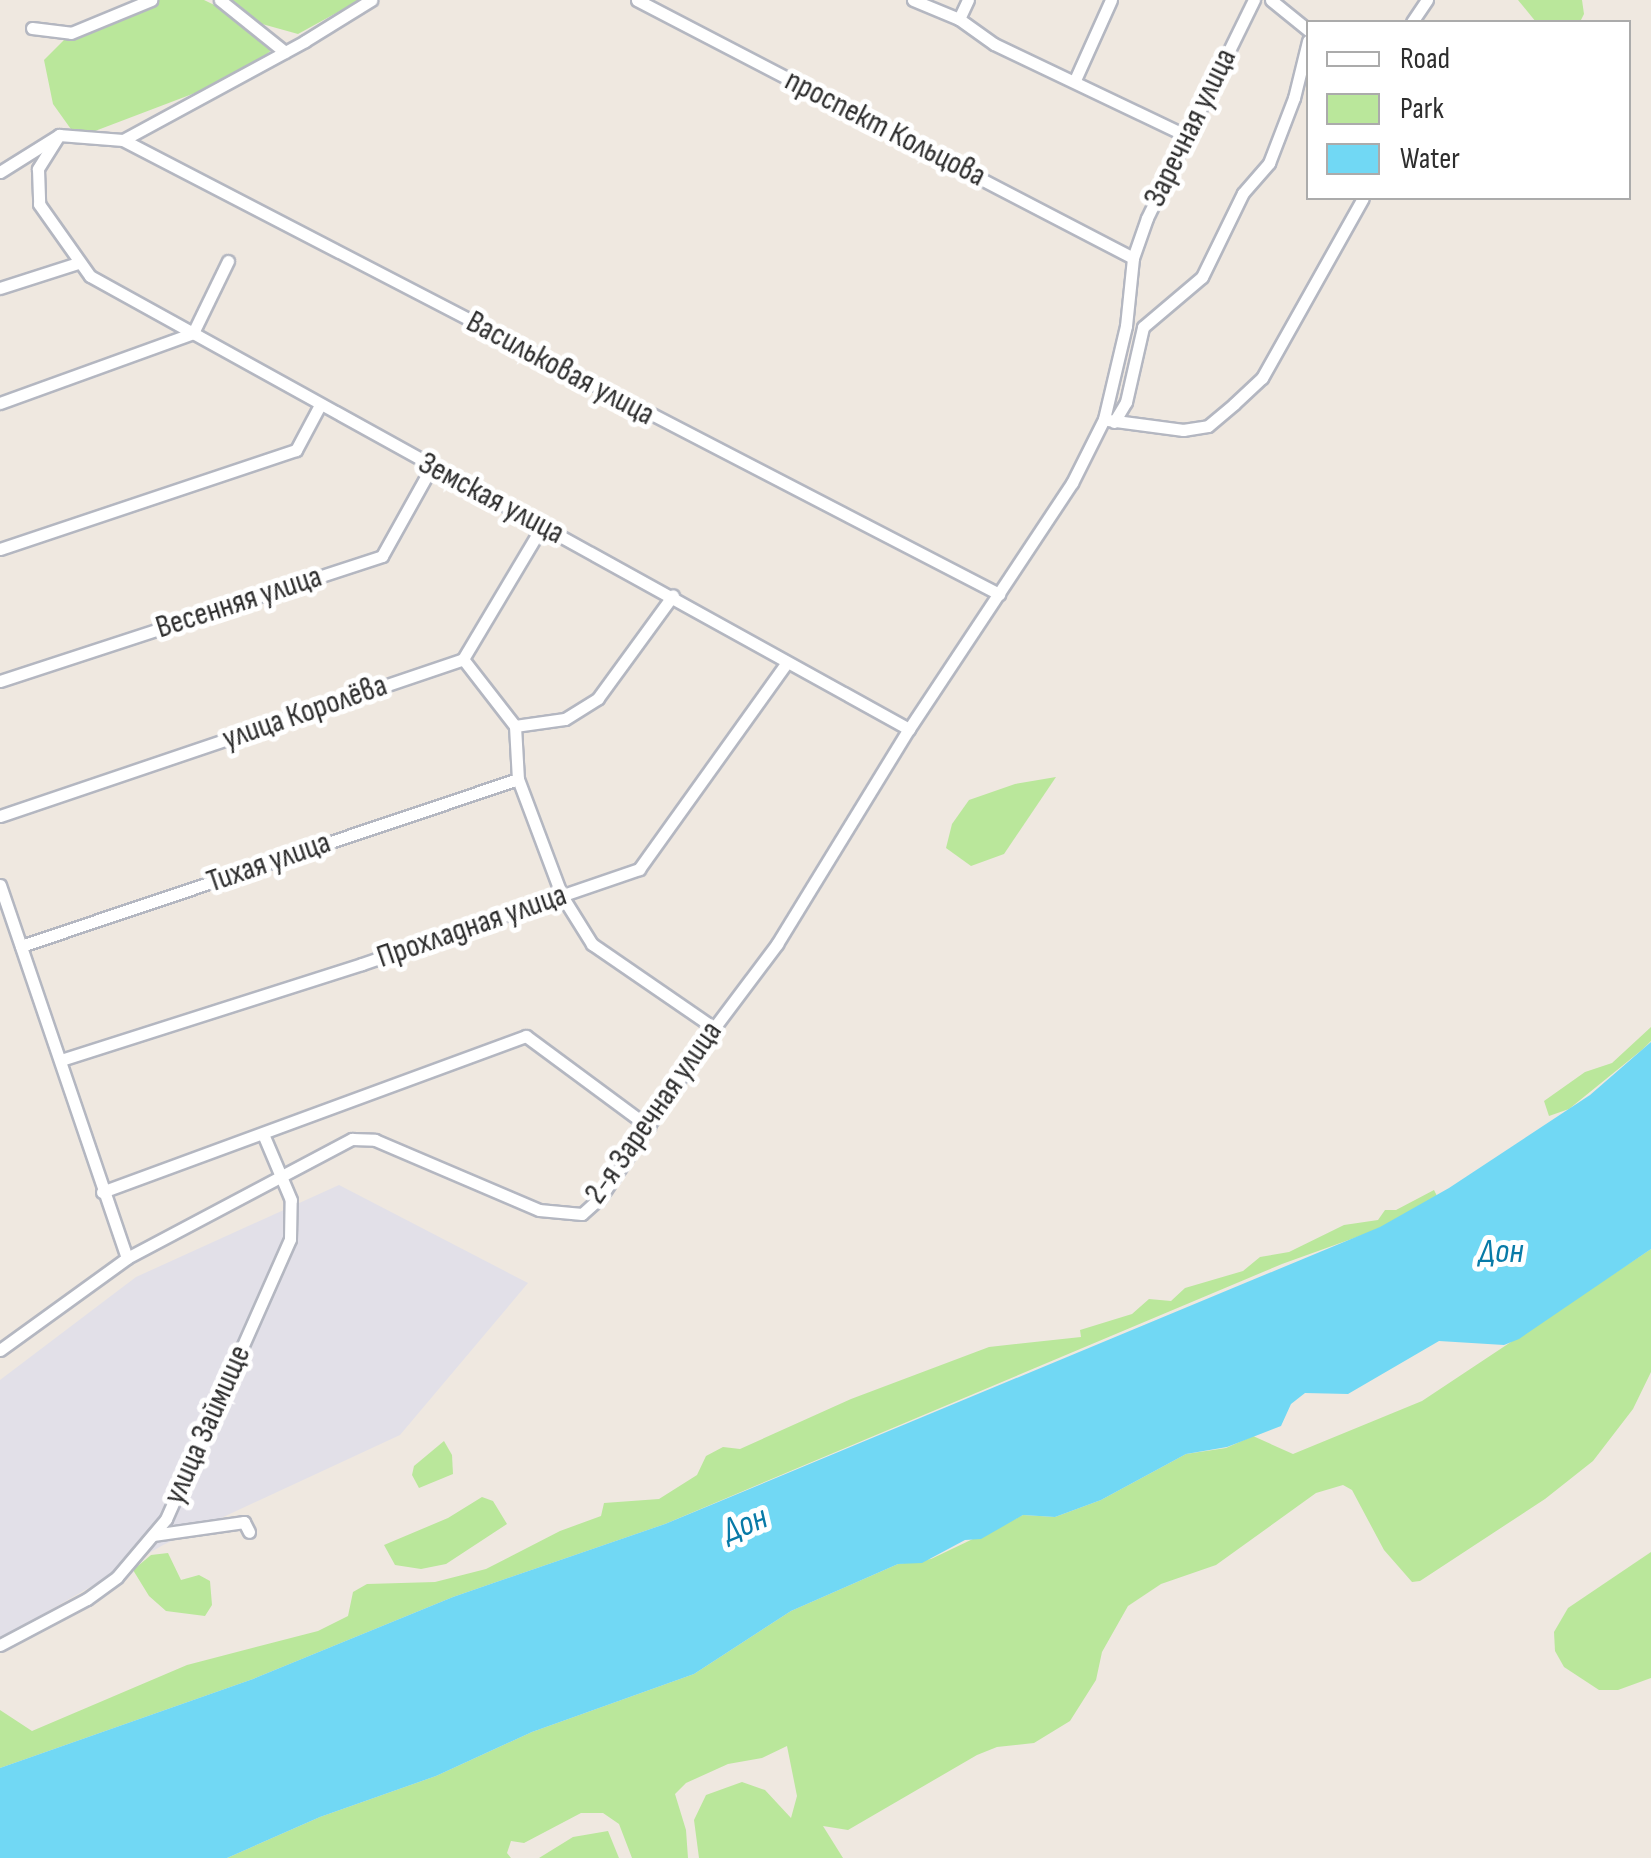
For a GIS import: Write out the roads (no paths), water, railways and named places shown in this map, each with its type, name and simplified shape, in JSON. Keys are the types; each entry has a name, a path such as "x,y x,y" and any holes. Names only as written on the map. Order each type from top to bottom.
{"street":[{"path":"32,28 71,33 151,0"},
{"path":"220,0 285,52"},
{"path":"0,172 59,135 122,140 285,52 370,0"},
{"name":"проспект Кольцова","path":"638,0 1133,258"},
{"path":"913,0 959,19 994,44 1185,136"},
{"path":"959,19 968,0"},
{"path":"1075,80 1111,0"},
{"name":"Заречная улица","path":"1109,420 1126,326 1133,258 1185,136 1254,0"},
{"path":"1271,0 1306,28"},
{"path":"1109,420 1126,402 1143,327 1202,277 1243,193 1268,163 1294,98 1306,48"},
{"name":"Земская улица","path":"59,135 38,170 39,204 90,276 431,468 673,595 908,729"},
{"name":"Васильковая улица","path":"122,140 999,594"},
{"path":"1109,420 1183,430 1208,426 1234,404 1262,378 1362,200"},
{"path":"0,403 193,334 228,261"},
{"path":"0,288 78,263"},
{"path":"0,548 296,450 320,405"},
{"name":"2-я Заречная улица","path":"0,1350 127,1258 352,1139 375,1140 539,1210 582,1214 600,1198 714,1028 777,944 908,729 1072,483 1109,420"},
{"name":"Весенняя улица","path":"0,681 382,556 431,468"},
{"path":"543,525 463,659 515,726 518,779 562,896 592,944 714,1028"},
{"path":"515,726 565,719 598,698 673,595"},
{"name":"улица Королёва","path":"0,816 463,659"},
{"name":"Прохладная улица","path":"61,1060 639,869 787,662"},
{"name":"Тихая улица","path":"21,946 518,779"},
{"path":"0,885 127,1258"},
{"path":"102,1192 526,1036 649,1127"},
{"name":"улица Займище","path":"0,1645 88,1599 117,1577 153,1535 189,1474 290,1239 290,1200 284,1176 263,1134"},
{"path":"153,1535 244,1522 249,1532"}],"water":[{"name":"Дон","path":"1651,1042 1651,1249 1519,1339 1504,1345 1439,1341 1348,1394 1305,1393 1291,1404 1281,1426 1227,1447 1186,1454 1101,1500 1055,1517 1023,1515 981,1539 965,1540 922,1563 898,1564 791,1611 694,1674 532,1732 436,1776 320,1817 227,1858 0,1858 0,1768 253,1679 453,1597 665,1524 1380,1227 1449,1188 1590,1095"}]}
